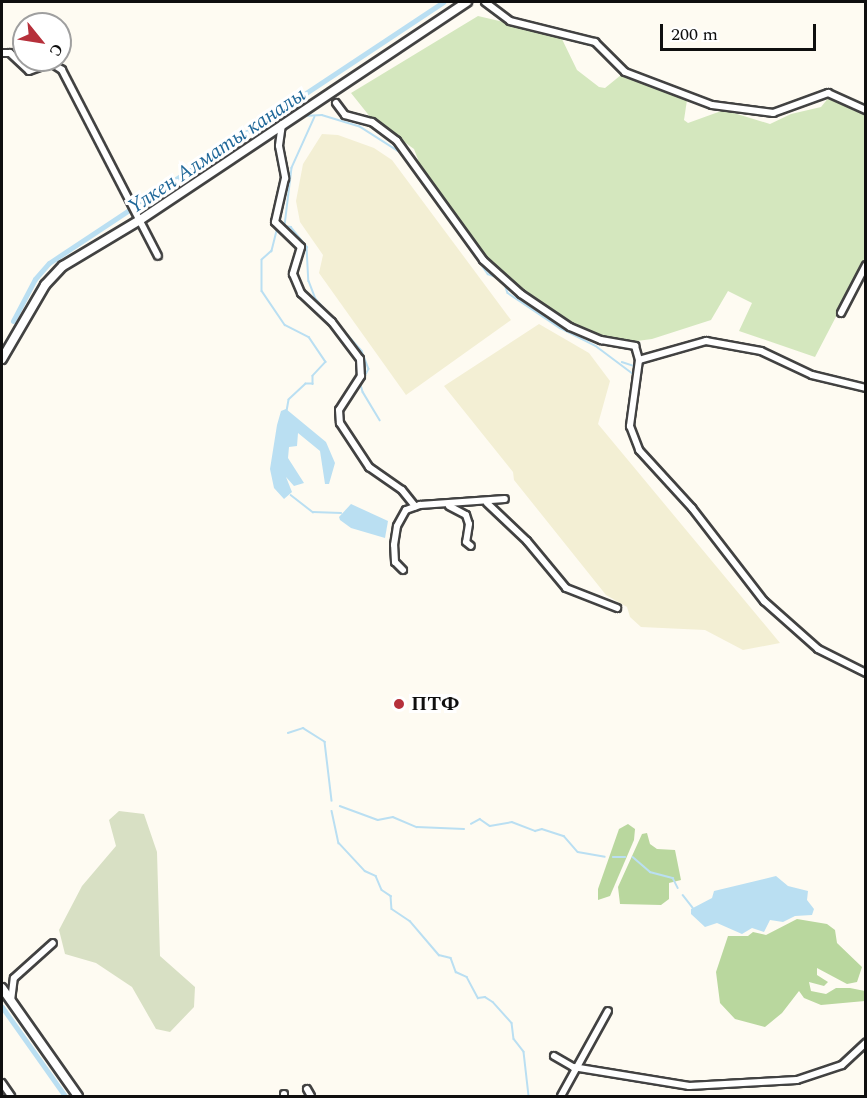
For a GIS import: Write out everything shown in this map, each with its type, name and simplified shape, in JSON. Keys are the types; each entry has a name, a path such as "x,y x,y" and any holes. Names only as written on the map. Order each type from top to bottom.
{"street":[{"path":"2,358 56,272 467,2"},
{"path":"485,2 510,21 595,42 625,72 712,105 773,113 828,93 866,110"},
{"path":"2,53 10,52 29,71 51,63 62,70 158,256"},
{"path":"336,103 345,115 372,122 403,146 490,268 570,327 601,340 635,346 639,360 630,426 639,450 692,508 764,601 818,649 866,673"},
{"path":"282,123 280,138 285,178 275,222 301,247 294,278 301,292 332,322 360,359 361,376 339,410 340,423 369,467 402,490 415,506"},
{"path":"266,133 280,138"},
{"path":"841,313 866,265"},
{"path":"639,360 706,340 760,351 812,375 866,387"},
{"path":"402,570 395,562 397,526 406,510 415,506 487,503 505,499"},
{"path":"487,503 527,541 566,588 617,608"},
{"path":"448,506 466,515 469,524 466,542 471,546"},
{"path":"11,1002 14,978 53,943"},
{"path":"2,988 78,1096"},
{"path":"561,1096 608,1011"},
{"path":"554,1056 576,1068 689,1086 797,1080 842,1065 866,1043"},
{"path":"2,1083 11,1096"},
{"path":"307,1089 311,1096"}],"shaded area":[{"path":"322,134 338,135 374,148 392,160 511,320 406,395 319,273 323,255 300,222 296,201 303,164"},
{"path":"539,324 589,353 610,381 598,424 780,643 743,650 705,630 641,627 630,617 627,607 606,595 514,480 513,472 444,386"}],"green space":[{"path":"478,16 560,35 577,70 599,87 605,88 621,75 677,94 687,100 684,120 688,123 724,110 770,124 791,114 821,107 830,96 865,111 865,261 815,357 739,331 752,303 728,291 711,320 652,339 629,342 607,339 572,325 493,266 420,165 414,149 371,118 351,93"},
{"path":"119,811 144,814 157,852 160,956 195,987 194,1007 170,1032 156,1029 132,987 96,963 65,954 59,930 82,886 116,846 109,820"},
{"path":"628,824 635,829 634,840 610,896 598,900 598,889 619,829"},
{"path":"647,833 650,844 657,849 675,850 681,880 669,883 669,899 661,905 620,904 618,887 642,834"},
{"path":"797,919 827,924 835,930 837,943 862,967 857,982 847,984 817,968 817,975 828,982 824,986 809,982 811,991 826,994 836,988 850,988 865,991 865,1001 821,1005 804,998 799,991 782,1013 765,1027 735,1019 720,1003 716,972 728,936 748,936 753,932 766,935"}],"water":[{"path":"286,409 326,442 335,463 329,484 325,484 320,451 298,433 297,446 289,447 288,458 304,483 294,486 286,477 292,492 284,499 274,488 270,469 277,425 281,411"},
{"path":"351,504 388,521 385,538 351,528 340,520 339,517"},
{"path":"776,876 788,886 808,891 807,900 814,909 812,915 795,916 783,922 770,920 764,932 752,928 742,934 717,923 705,927 691,914 691,909 712,898 714,891"}],"waterway":[{"name":"Үлкен Алматы каналы","path":"13,321 35,279 49,263 443,2"},
{"path":"303,116 322,115 359,126 403,154"},
{"path":"315,117 292,168 285,226 291,227 307,247 309,281 316,299 362,351 369,369 361,385 380,420"},
{"path":"407,160 415,171"},
{"path":"277,231 272,251 262,260 262,291 285,325 309,337 326,362 313,376 313,384 306,384 289,400 287,411"},
{"path":"462,236 488,274 501,279"},
{"path":"505,284 508,293 560,328 596,346 636,376"},
{"path":"641,365 652,359"},
{"path":"622,362 637,367"},
{"path":"291,495 313,512 341,513"},
{"path":"720,539 739,564"},
{"path":"288,733 303,728 325,742 332,801"},
{"path":"340,806 378,820 393,817 417,827 464,829"},
{"path":"332,811 339,843 365,871 376,876 382,890 391,896 392,909 410,921 439,955 451,958 456,972 467,977 478,998 485,997 493,1002 512,1023 514,1039 524,1052 529,1096"},
{"path":"471,824 480,819 490,826 512,822 535,831 542,829 564,836 578,852 605,857"},
{"path":"613,857 625,857"},
{"path":"633,857 650,872 673,878 678,888"},
{"path":"683,895 693,908"},
{"name":"Үлкен Алматы каналы","path":"2,1007 65,1096"}],"place":[{"name":"ПТФ","path":"399,704"}]}
